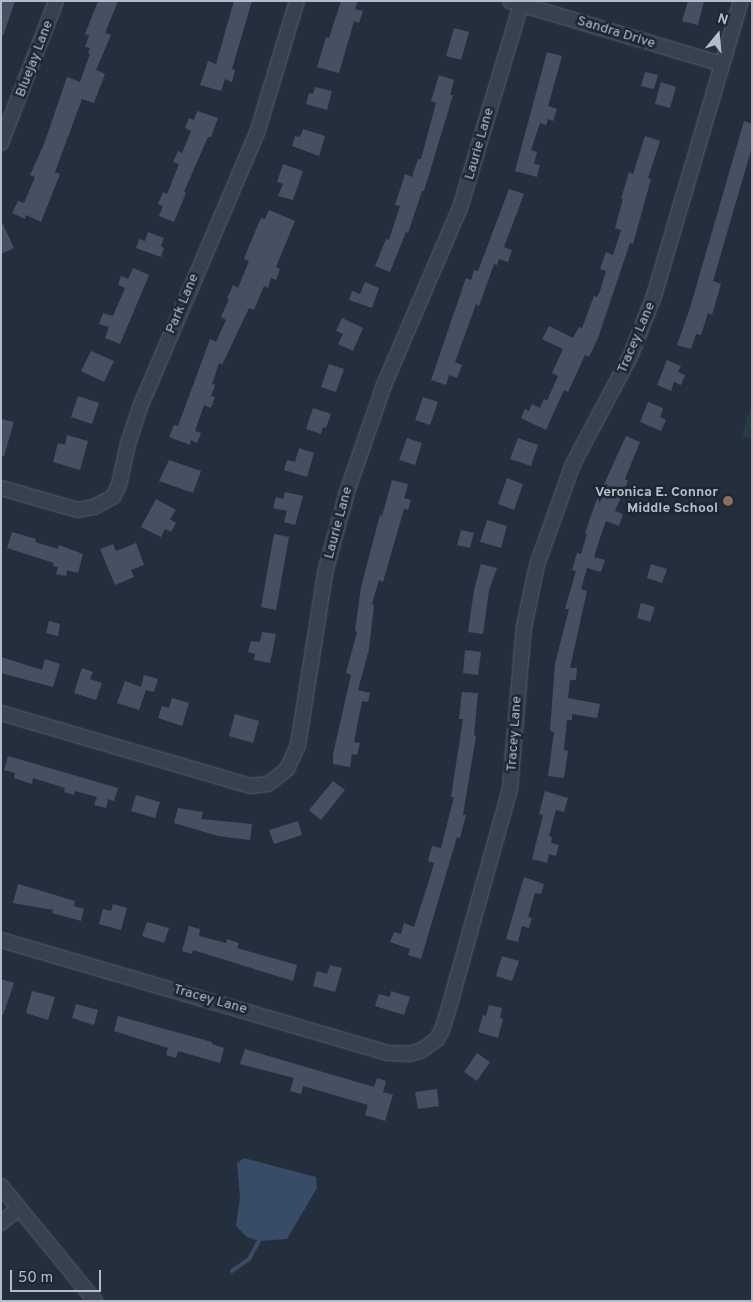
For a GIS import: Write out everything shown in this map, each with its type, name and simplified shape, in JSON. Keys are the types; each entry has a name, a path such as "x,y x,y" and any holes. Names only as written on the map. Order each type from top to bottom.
{"street":[{"name":"Bluejay Lane","path":"1,143 56,1"},
{"name":"Park Lane","path":"1,488 78,510 94,507 113,497 119,485 128,444 140,407 258,130 297,1"},
{"name":"Tracey Lane","path":"1,940 387,1053 410,1054 422,1050 437,1039 447,1012 510,789 524,627 537,565 573,464 626,365 648,314 741,1"},
{"name":"Sandra Drive","path":"517,2 722,64"},
{"name":"Laurie Lane","path":"1,713 243,784 259,786 268,784 287,769 298,745 326,569 347,492 384,385 460,208 517,2"},
{"path":"1,1186 95,1301"},
{"path":"1,1223 19,1208"}],"green space":[{"path":"752,402 752,439 742,436"}],"water":[{"path":"244,1158 316,1177 317,1188 287,1239 259,1241 247,1237 236,1226 240,1197 237,1163"}],"building":[{"path":"1,1 15,1 3,36 1,35"},
{"path":"98,1 118,1 105,33 111,35 96,70 105,74 94,103 82,99 55,172 60,174 41,222 26,215 25,219 12,213 18,201 24,203 35,177 30,175 44,144 67,77 80,82 90,54 88,53 90,48 85,47 89,36 85,34"},
{"path":"234,1 252,1 232,69 235,70 232,82 225,79 221,91 200,85 208,61 216,64"},
{"path":"341,1 358,1 355,9 363,11 359,23 354,21 339,73 317,67 326,37 329,38"},
{"path":"688,1 704,1 698,25 682,21"},
{"path":"454,28 469,32 461,60 446,56"},
{"path":"547,52 562,56 548,106 557,109 553,121 548,119 546,125 540,123 531,150 537,152 534,164 540,165 537,177 515,171"},
{"path":"645,72 658,75 654,89 641,86"},
{"path":"439,75 454,80 450,95 453,95 424,191 422,191 408,233 406,232 390,272 375,266 386,239 389,240 400,206 395,205 405,174 412,177 418,159 421,159 436,103 431,101"},
{"path":"661,82 676,87 670,108 655,104"},
{"path":"315,87 332,91 327,110 306,104 309,93 313,94"},
{"path":"197,111 218,118 211,137 208,137 184,192 186,193 174,222 159,216 163,206 158,204 163,192 167,194 179,164 173,162 178,151 182,153 191,131 185,128 189,118 194,120"},
{"path":"744,121 752,124 752,147 713,281 721,284 712,315 708,313 701,335 696,334 691,349 677,345 690,308"},
{"path":"303,129 325,136 319,156 292,146 295,136 300,137"},
{"path":"645,136 660,141 648,178 651,179 633,244 630,243 598,338 589,357 585,355 568,392 564,390 546,430 521,418 525,409 529,411 532,404 540,408 544,399 547,401 558,376 552,373 563,349 542,339 549,326 573,338 579,327 582,328 594,296 597,297 600,291 606,271 600,269 606,252 613,255 621,230 615,228 623,199 621,199 629,172 633,174"},
{"path":"283,164 303,171 293,200 278,196 283,184 277,182"},
{"path":"509,189 524,194 504,247 512,250 508,262 499,259 497,265 494,264 479,306 476,304 455,362 462,365 457,378 449,375 446,385 431,380 466,278 471,280 474,270 478,271"},
{"path":"269,210 295,221 276,267 280,269 276,280 271,278 268,288 264,286 254,310 249,308 222,365 219,363 212,384 215,385 211,396 215,397 211,408 204,405 195,431 201,433 197,443 191,440 190,445 169,437 174,425 178,426 210,339 216,342 226,320 221,317 229,299 227,299 233,285 238,288 249,261 244,259 249,246 261,218 265,219"},
{"path":"1,220 14,248 1,254"},
{"path":"148,232 164,238 161,246 164,248 161,257 136,248 139,239 145,241"},
{"path":"133,268 149,275 120,344 105,338 109,327 99,324 103,313 113,316 125,288 118,285 121,276 128,279"},
{"path":"365,282 379,288 372,308 349,300 352,291 360,294"},
{"path":"342,318 363,328 353,351 338,344 343,334 336,331"},
{"path":"91,351 114,361 104,382 81,371"},
{"path":"667,360 681,366 678,372 685,375 681,385 674,382 671,391 657,385"},
{"path":"329,364 344,369 336,392 321,387"},
{"path":"78,396 99,403 92,424 71,417"},
{"path":"423,397 438,402 430,425 415,420"},
{"path":"648,402 663,408 660,417 666,420 661,431 640,422"},
{"path":"313,408 331,414 326,428 323,427 321,434 306,429"},
{"path":"1,419 14,422 4,456 1,455"},
{"path":"67,435 88,441 80,470 53,462 58,443 65,445"},
{"path":"626,436 640,442 625,479 628,481 615,511 623,514 619,526 606,521 594,557 605,560 601,572 587,568 581,589 587,591 570,668 577,668 576,680 570,680 568,698 600,704 597,718 572,714 572,720 567,720 564,750 568,751 564,778 548,776 554,732 550,731 555,664 569,609 565,609 576,571 572,570 577,553 581,554 587,534 585,533 595,504"},
{"path":"407,438 422,443 415,465 399,460"},
{"path":"518,438 538,445 531,466 510,459"},
{"path":"299,448 314,453 307,477 284,470 287,460 295,462"},
{"path":"169,460 201,471 193,493 159,481"},
{"path":"507,478 523,484 514,510 498,504"},
{"path":"392,480 408,484 404,498 411,500 408,510 404,509 383,582 379,580 372,604 374,605 369,649 358,690 370,693 368,702 362,701 354,742 360,743 357,755 352,754 350,767 333,764 333,754 351,675 346,673 357,632 355,631 361,587 380,515 382,516"},
{"path":"285,492 303,496 295,525 284,522 287,511 273,508 276,497 283,499"},
{"path":"156,499 176,510 170,519 176,523 171,532 165,529 161,537 141,527"},
{"path":"487,520 507,526 501,548 480,542"},
{"path":"461,530 474,533 470,548 457,545"},
{"path":"12,532 36,539 35,542 58,549 59,545 83,554 78,573 67,570 66,576 56,574 58,567 53,566 54,563 7,548"},
{"path":"274,534 289,537 276,610 261,607"},
{"path":"136,543 144,565 131,570 134,577 115,585 100,549 113,544 116,551"},
{"path":"481,564 497,568 489,590 483,634 468,632 474,590"},
{"path":"651,564 667,569 662,583 647,578"},
{"path":"641,603 655,607 650,622 637,618"},
{"path":"49,621 60,624 58,636 46,633"},
{"path":"262,632 276,634 270,663 254,660 255,654 248,652 251,641 260,642"},
{"path":"465,650 481,652 478,675 463,673"},
{"path":"1,657 42,670 45,659 60,664 53,687 1,673"},
{"path":"82,668 93,672 90,679 102,683 96,700 74,693"},
{"path":"144,675 158,679 154,692 146,690 139,710 117,703 125,681 141,687"},
{"path":"462,692 478,693 474,735 476,736 463,815 466,815 460,838 457,837 421,959 408,955 410,949 390,942 394,932 401,934 404,923 414,927 434,863 428,861 432,846 441,848 454,797 451,797 463,719 459,719"},
{"path":"172,698 189,703 182,726 158,718 162,706 169,708"},
{"path":"235,714 259,721 253,743 229,736"},
{"path":"8,756 118,788 114,801 108,799 106,808 94,805 97,797 75,791 74,795 64,792 65,788 33,778 32,784 14,778 15,773 4,770"},
{"path":"333,781 345,790 321,820 309,810"},
{"path":"545,791 568,798 564,812 556,810 549,836 552,837 551,843 559,845 556,856 549,854 547,863 532,859 543,815 539,814"},
{"path":"136,795 160,802 155,818 131,811"},
{"path":"178,808 203,812 201,819 252,824 250,840 218,836 174,823"},
{"path":"298,821 302,835 274,844 269,830"},
{"path":"524,877 544,884 541,894 535,893 528,917 532,918 529,928 522,926 518,942 506,939"},
{"path":"18,884 75,901 74,906 84,909 81,921 52,913 53,910 13,903"},
{"path":"113,904 127,908 121,930 99,924 103,909 111,911"},
{"path":"147,922 169,928 164,943 142,936"},
{"path":"189,926 200,929 199,936 226,943 227,939 239,943 237,948 297,965 293,981 193,950 192,954 182,951"},
{"path":"502,956 519,961 512,981 496,976"},
{"path":"330,965 342,968 335,992 313,986 317,971 327,974"},
{"path":"1,979 14,983 3,1015 1,1015"},
{"path":"32,991 55,997 48,1020 26,1013"},
{"path":"391,991 410,997 404,1015 375,1006 379,994 390,997"},
{"path":"76,1004 98,1010 94,1025 72,1018"},
{"path":"489,1005 502,1008 500,1018 503,1019 498,1038 478,1032 483,1015 486,1016"},
{"path":"118,1016 212,1042 212,1044 224,1048 220,1063 178,1051 176,1058 166,1055 168,1048 114,1031"},
{"path":"245,1049 374,1087 377,1078 386,1081 383,1092 393,1095 385,1121 365,1115 368,1105 303,1086 301,1094 290,1091 294,1078 240,1064"},
{"path":"477,1053 490,1062 477,1081 464,1072"},
{"path":"437,1089 439,1106 418,1109 415,1092"}],"waterway":[{"path":"232,1271 249,1259 259,1241"}],"place":[{"name":"Veronica E. Connor Middle School","path":"728,501"}]}
